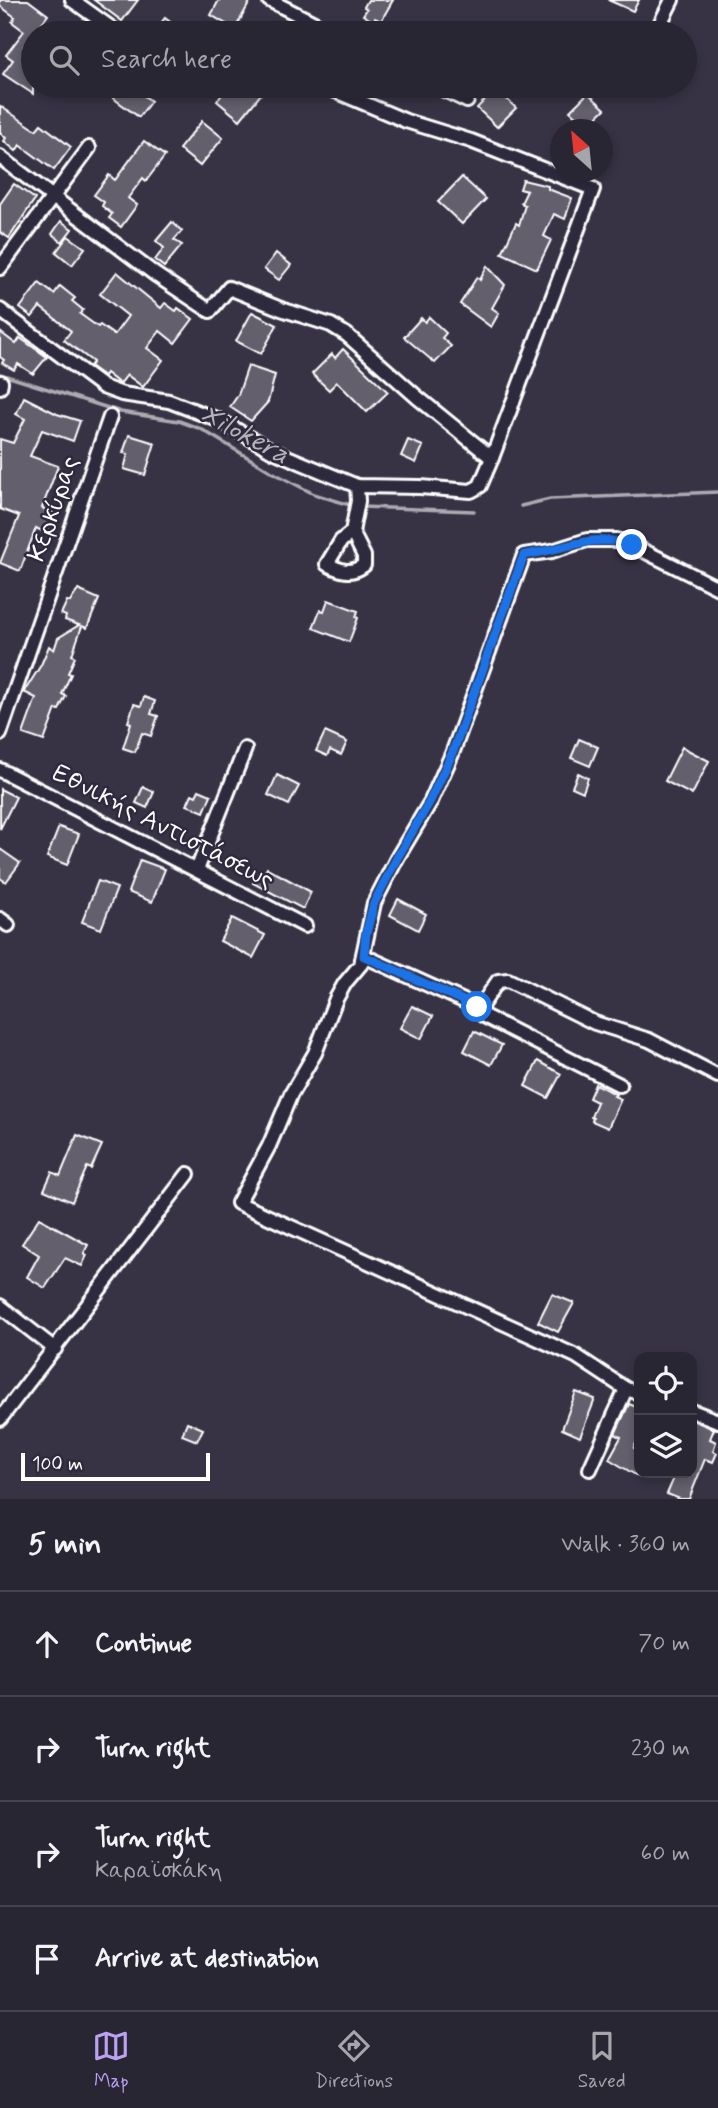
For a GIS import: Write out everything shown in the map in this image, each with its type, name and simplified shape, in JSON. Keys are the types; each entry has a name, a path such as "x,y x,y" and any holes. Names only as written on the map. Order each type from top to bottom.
{"street":[{"path":"72,0 101,21"},
{"path":"269,0 310,21"},
{"path":"662,21 672,0"},
{"path":"0,310 103,387 122,394 169,401 221,421 272,451 357,485 466,492 476,489 483,481 492,458 593,189 471,141 406,121 352,98"},
{"path":"461,98 467,101"},
{"path":"0,268 89,148"},
{"path":"0,158 156,275 210,310 229,288 331,326 347,335 492,458"},
{"name":"Κερκύρας","path":"0,734 110,417"},
{"path":"352,532 358,501 357,485"},
{"path":"634,1391 576,1356 238,1203 269,1146 291,1094 315,1053 336,999 361,964 374,903 426,810 452,754 524,555 552,551 587,540 617,540 718,588"},
{"path":"197,870 245,749"},
{"name":"Εθνικής Αντιστάσεως","path":"0,770 305,926"},
{"path":"364,956 477,1007 484,1016 620,1085"},
{"path":"477,1007 483,1003 498,981 508,980 596,1023 656,1044 718,1076"},
{"path":"0,1419 188,1174"},
{"path":"0,1306 55,1349"},
{"path":"590,1469 626,1389"},
{"path":"697,1413 718,1421"}],"building":[{"path":"0,0 28,0 48,15 43,21 21,21 21,29 12,22 15,17 0,6"},
{"path":"94,0 138,0 122,21"},
{"path":"219,0 251,0 239,21 221,21 211,15"},
{"path":"368,0 393,0 381,21 375,18 373,21 363,15"},
{"path":"608,0 639,0 633,11"},
{"path":"21,35 21,86 3,74 13,60 6,55"},
{"path":"113,98 147,98 151,101 139,117"},
{"path":"219,98 258,98 240,120 217,101"},
{"path":"487,98 505,98 516,108 497,127 477,108"},
{"path":"583,98 593,98 605,109 594,119 579,119 570,111"},
{"path":"0,106 36,130 41,124 71,147 54,170 20,145 16,151 4,141 6,138 0,133"},
{"path":"202,121 223,138 200,166 179,149"},
{"path":"144,141 165,156 146,181 143,178 128,198 137,205 121,227 109,218 112,214 102,206 104,202 94,195 109,175 115,180"},
{"path":"462,177 486,199 462,224 438,202"},
{"path":"523,180 548,186 548,189 572,198 565,219 554,214 544,236 551,240 537,269 502,253 516,223 519,225 525,205 521,203 527,191 520,189"},
{"path":"14,184 35,199 9,238 0,232 0,204"},
{"path":"61,221 72,229 62,242 52,234"},
{"path":"172,222 182,231 174,240 182,245 164,267 155,260 164,248 156,241"},
{"path":"68,236 85,248 72,265 56,252"},
{"path":"276,253 291,265 279,280 264,269"},
{"path":"487,266 505,285 492,308 499,313 491,327 460,304 477,277 480,280"},
{"path":"117,272 161,308 165,303 176,311 178,308 193,319 175,343 160,331 147,348 163,360 143,387 127,375 120,384 106,373 104,376 90,366 93,362 64,340 71,331 40,307 32,317 20,308 39,283 54,294 60,286 75,298 72,301 83,310 80,314 114,335 128,316 100,294"},
{"path":"252,312 277,325 261,354 236,341"},
{"path":"429,317 446,333 442,338 451,346 435,363 404,337 421,318 425,322"},
{"path":"0,332 16,344 20,338 47,357 33,374 18,364 14,370 2,363 4,360 0,357"},
{"path":"343,349 388,392 367,412 337,382 329,390 312,374 332,354 335,358"},
{"path":"248,366 275,375 268,402 251,421 230,407 238,395"},
{"path":"24,397 57,414 80,421 73,441 42,430 30,456 58,466 42,508 55,514 46,533 36,528 20,571 0,563 19,516 0,509 0,439 13,443 25,419 16,414"},
{"path":"129,435 155,443 145,475 124,469 128,454 123,453"},
{"path":"408,440 423,446 416,463 401,456"},
{"path":"78,590 99,599 87,628 82,626 72,655 75,657 68,673 71,674 62,694 66,696 59,710 56,709 44,741 23,734 36,698 24,692 49,646 54,650 58,638 79,625 65,620 66,616 61,614 67,601 70,602"},
{"path":"328,600 358,611 349,642 313,628 320,610 324,611"},
{"path":"144,697 155,701 151,714 158,716 151,736 142,733 135,752 123,748 134,704 141,706"},
{"path":"325,732 347,742 341,755 330,750 327,756 316,751"},
{"path":"579,739 598,747 590,766 571,758"},
{"path":"682,747 709,761 692,795 665,781"},
{"path":"578,773 588,778 583,792 572,787"},
{"path":"277,775 299,786 289,805 268,795"},
{"path":"143,787 154,792 147,808 136,803"},
{"path":"0,789 16,797 0,829"},
{"path":"199,790 211,795 204,812 187,805 192,794 196,796"},
{"path":"59,827 79,834 67,865 47,857"},
{"path":"0,849 20,863 6,882 0,878"},
{"path":"140,860 165,869 152,902 128,892"},
{"path":"267,868 311,892 303,909 253,883 258,873 263,875"},
{"path":"98,881 117,888 101,929 82,922"},
{"path":"398,899 426,914 418,930 390,915"},
{"path":"232,918 265,935 253,958 220,941"},
{"path":"412,1006 433,1016 421,1039 400,1028"},
{"path":"474,1031 502,1045 491,1065 464,1051"},
{"path":"538,1061 561,1074 548,1098 525,1086"},
{"path":"595,1084 621,1099 608,1128 592,1121 597,1102 589,1098"},
{"path":"77,1135 102,1145 91,1169 87,1167 72,1202 44,1190 52,1172 60,1176"},
{"path":"39,1218 88,1245 82,1266 65,1258 45,1288 27,1277 39,1255 22,1244"},
{"path":"552,1294 574,1303 558,1332 538,1322"},
{"path":"576,1392 595,1399 580,1437 562,1429"},
{"path":"629,1404 634,1406 634,1474 609,1459 621,1437 615,1434"},
{"path":"187,1422 203,1429 197,1441 182,1435"},
{"path":"697,1422 714,1429 710,1439 716,1442 713,1451 717,1453 713,1462 705,1459 689,1499 667,1494 674,1478 697,1478"}],"waterway":[{"name":"Xilokera","path":"0,374 121,412 179,421 201,429 314,494 353,506"},
{"name":"Xilokera","path":"521,506 550,499 718,492"},
{"name":"Xilokera","path":"361,507 474,511"}],"route":[{"path":"477,1007 364,956 370,914 385,880 421,819 452,754 524,555 603,538 632,545"}]}
